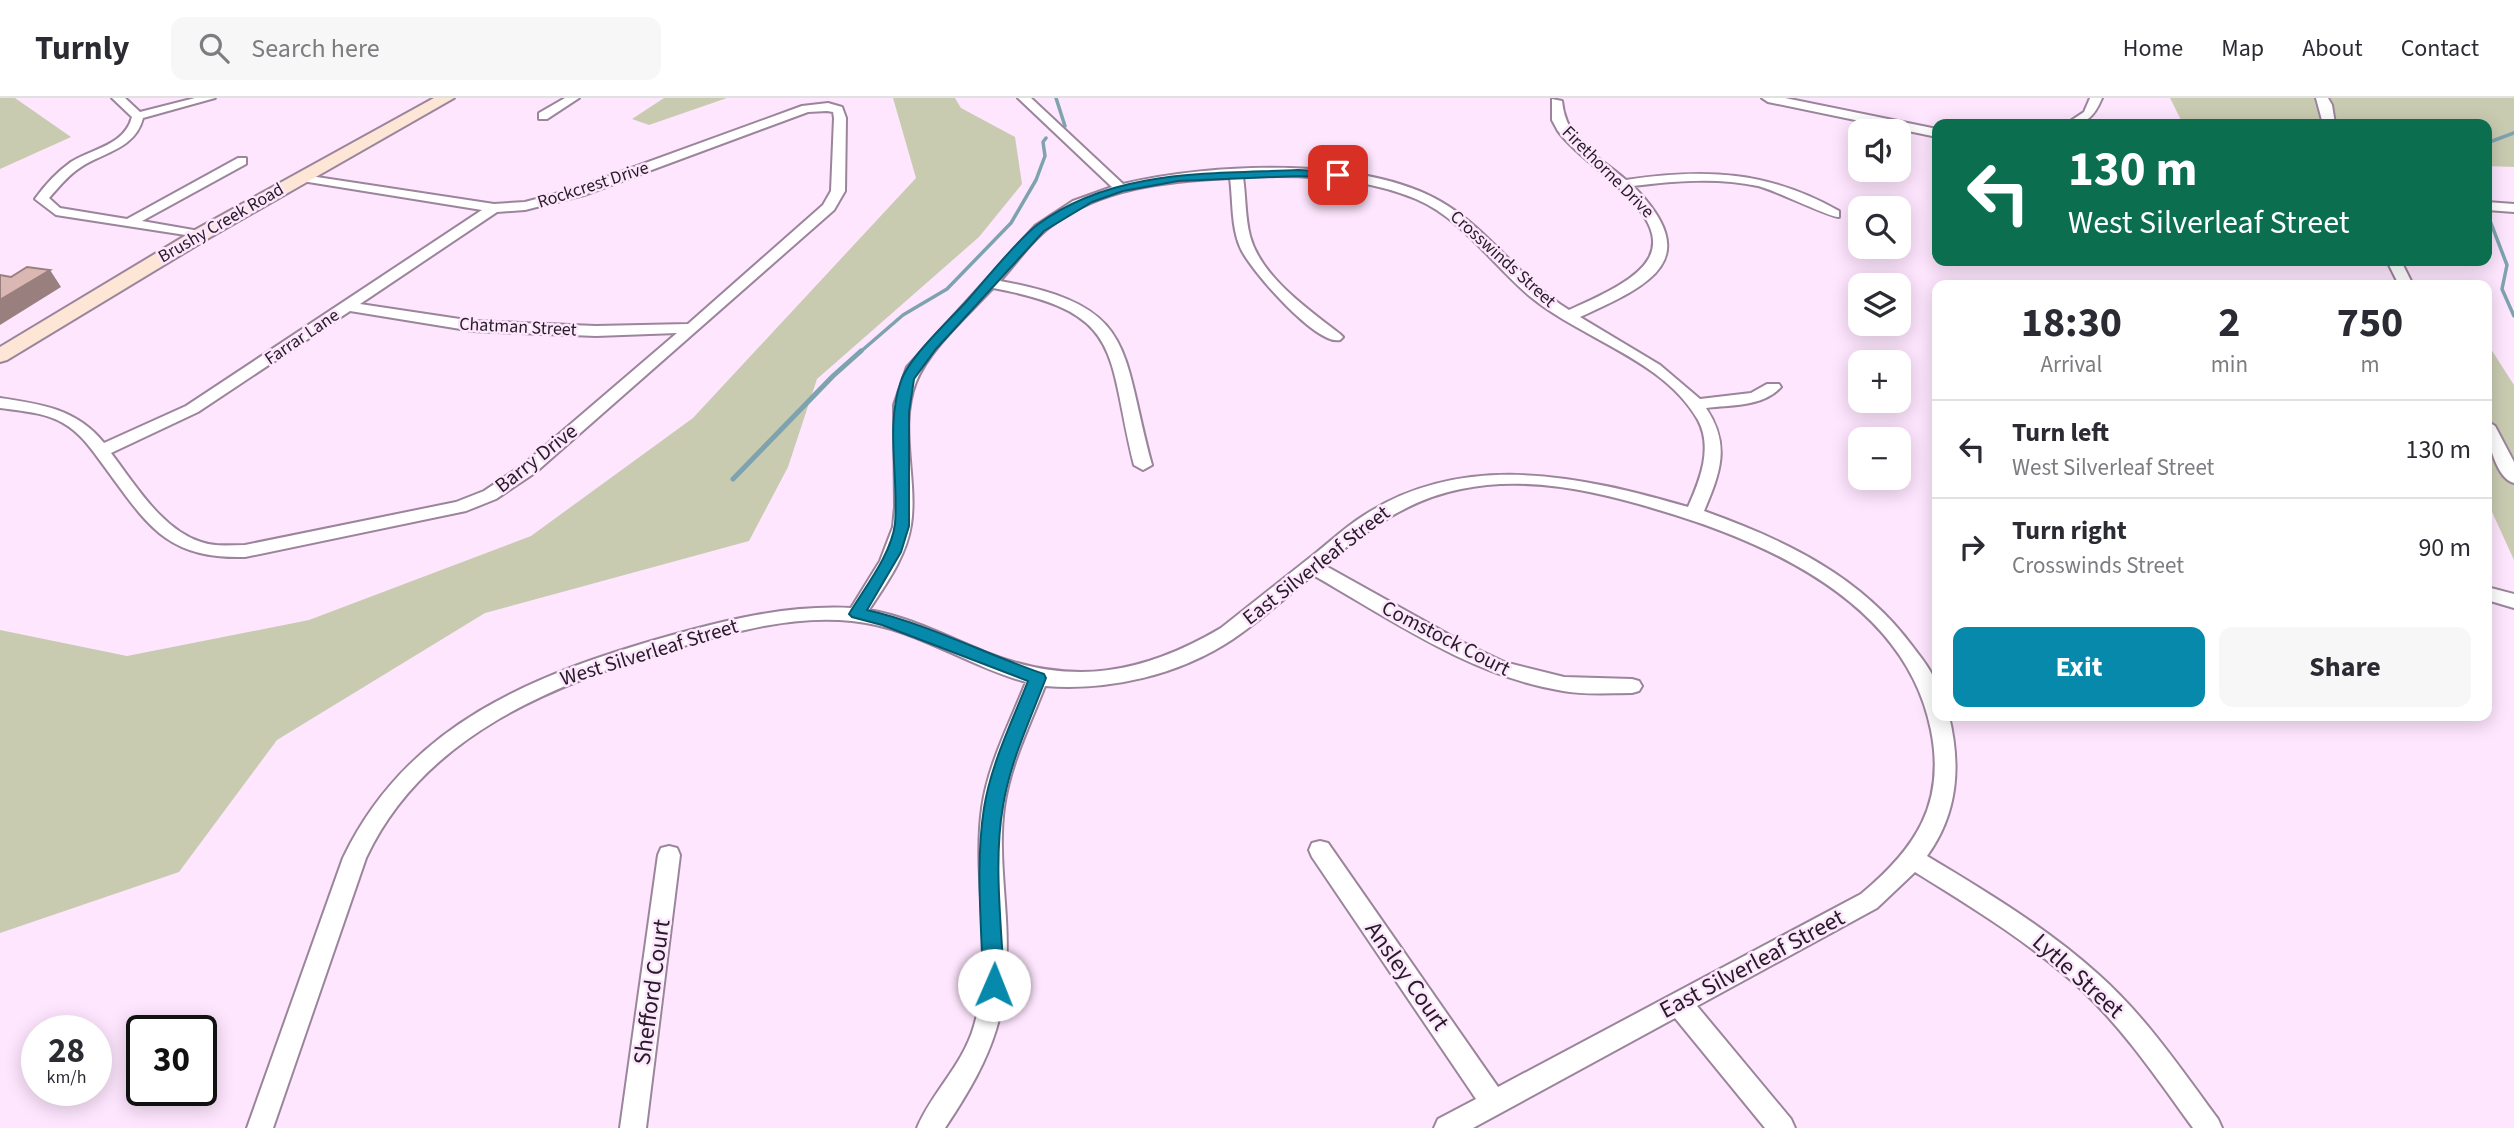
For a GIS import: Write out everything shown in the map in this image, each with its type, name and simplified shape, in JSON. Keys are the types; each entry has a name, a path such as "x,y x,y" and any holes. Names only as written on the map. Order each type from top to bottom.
{"main road":[{"name":"Brushy Creek Road","path":"0,356 200,235 446,98"}],"street":[{"path":"118,98 138,116"},
{"path":"138,116 209,98"},
{"path":"543,116 572,98"},
{"path":"1024,98 1120,188"},
{"path":"1768,98 1932,132"},
{"path":"2080,119 2089,114 2096,98"},
{"path":"2322,98 2328,119"},
{"name":"Firethorne Drive","path":"1556,101 1558,120 1564,131 1646,205 1657,220 1662,239 1659,257 1651,270 1636,284 1569,316"},
{"name":"Barry Drive","path":"0,403 64,416 82,428 166,532 182,544 203,551 245,551 433,514 480,500 511,483 816,221 835,200 839,183 838,110 830,107 815,108 794,113"},
{"name":"Rockcrest Drive","path":"302,177 495,208 525,206 560,199 794,113"},
{"path":"138,116 136,129 119,145 79,162 58,178 42,199 56,211 200,235"},
{"path":"129,223 242,161"},
{"path":"1236,175 1242,233 1251,257 1271,281 1335,337"},
{"name":"Crosswinds Street","path":"857,614 893,552 902,526 902,412 907,379 990,282 1049,221 1088,200 1120,188 1178,178 1338,175 1378,182 1417,194 1458,217 1527,286 1667,378 1696,404 1709,426 1714,446 1713,460 1694,513"},
{"path":"1623,184 1680,175 1735,178 1790,191 1834,214"},
{"path":"2492,206 2514,208"},
{"name":"Farrar Lane","path":"101,451 182,415 495,208"},
{"path":"990,282 1032,291 1059,301 1102,328 1115,351 1143,465"},
{"name":"Chatman Street","path":"348,306 473,326 596,331 690,328"},
{"path":"1696,404 1755,397 1773,387"},
{"path":"2492,436 2514,478"},
{"name":"East Silverleaf Street","path":"1038,678 1068,680 1125,675 1184,658 1228,633 1370,520 1395,504 1432,490 1475,481 1521,478 1570,482 1694,513 1752,533 1792,552 1845,587 1890,629 1925,679 1932,696"},
{"name":"Comstock Court","path":"1311,566 1499,668 1564,684 1632,686"},
{"path":"2492,594 2514,601"},
{"name":"West Silverleaf Street","path":"260,1128 357,853 394,794 446,744 516,698 578,670 619,657 771,617 827,612 886,620 992,663 1038,678"},
{"path":"930,1128 967,1069 986,1027 995,970 990,850 993,806 1006,757 1038,678"},
{"name":"East Silverleaf Street","path":"1447,1128 1869,901 1894,882 1914,860 1939,813 1946,788 1947,761 1940,721"},
{"name":"Ansley Court","path":"1320,850 1494,1103"},
{"name":"Shefford Court","path":"633,1128 669,855"},
{"name":"Lytle Street","path":"1914,860 2005,915 2091,982 2133,1027 2208,1128"},
{"path":"1679,1004 1783,1128"}],"green space":[{"path":"0,98 15,98 71,137 0,169"},
{"path":"664,98 727,98 649,125 632,119"},
{"path":"893,98 955,98 961,108 1015,137 1022,184 979,237 817,379 788,467 749,541 485,613 277,740 179,872 0,933 0,630 127,656 309,620 531,536 693,418 916,178"},
{"path":"2170,98 2514,98 2514,167 2492,166 2492,119 2180,119"},
{"path":"2492,351 2514,385 2514,560 2492,512"}],"building":[{"path":"27,267 50,270 0,300 0,275 11,277"}],"waterway":[{"path":"1056,98 1065,126"},
{"path":"2492,141 2514,133"},
{"path":"859,353 903,315 947,289 1011,223 1036,180 1045,156 1043,142 1046,138"},
{"path":"2492,226 2507,265 2502,289 2514,316"},
{"path":"733,479 833,376 861,351"}],"route":[{"path":"994,985 990,850 993,806 1006,757 1038,678 992,663 886,620 857,614 893,552 902,526 902,412 907,379 932,347 1040,228 1098,195 1120,188 1178,178 1298,173 1338,175"}]}
